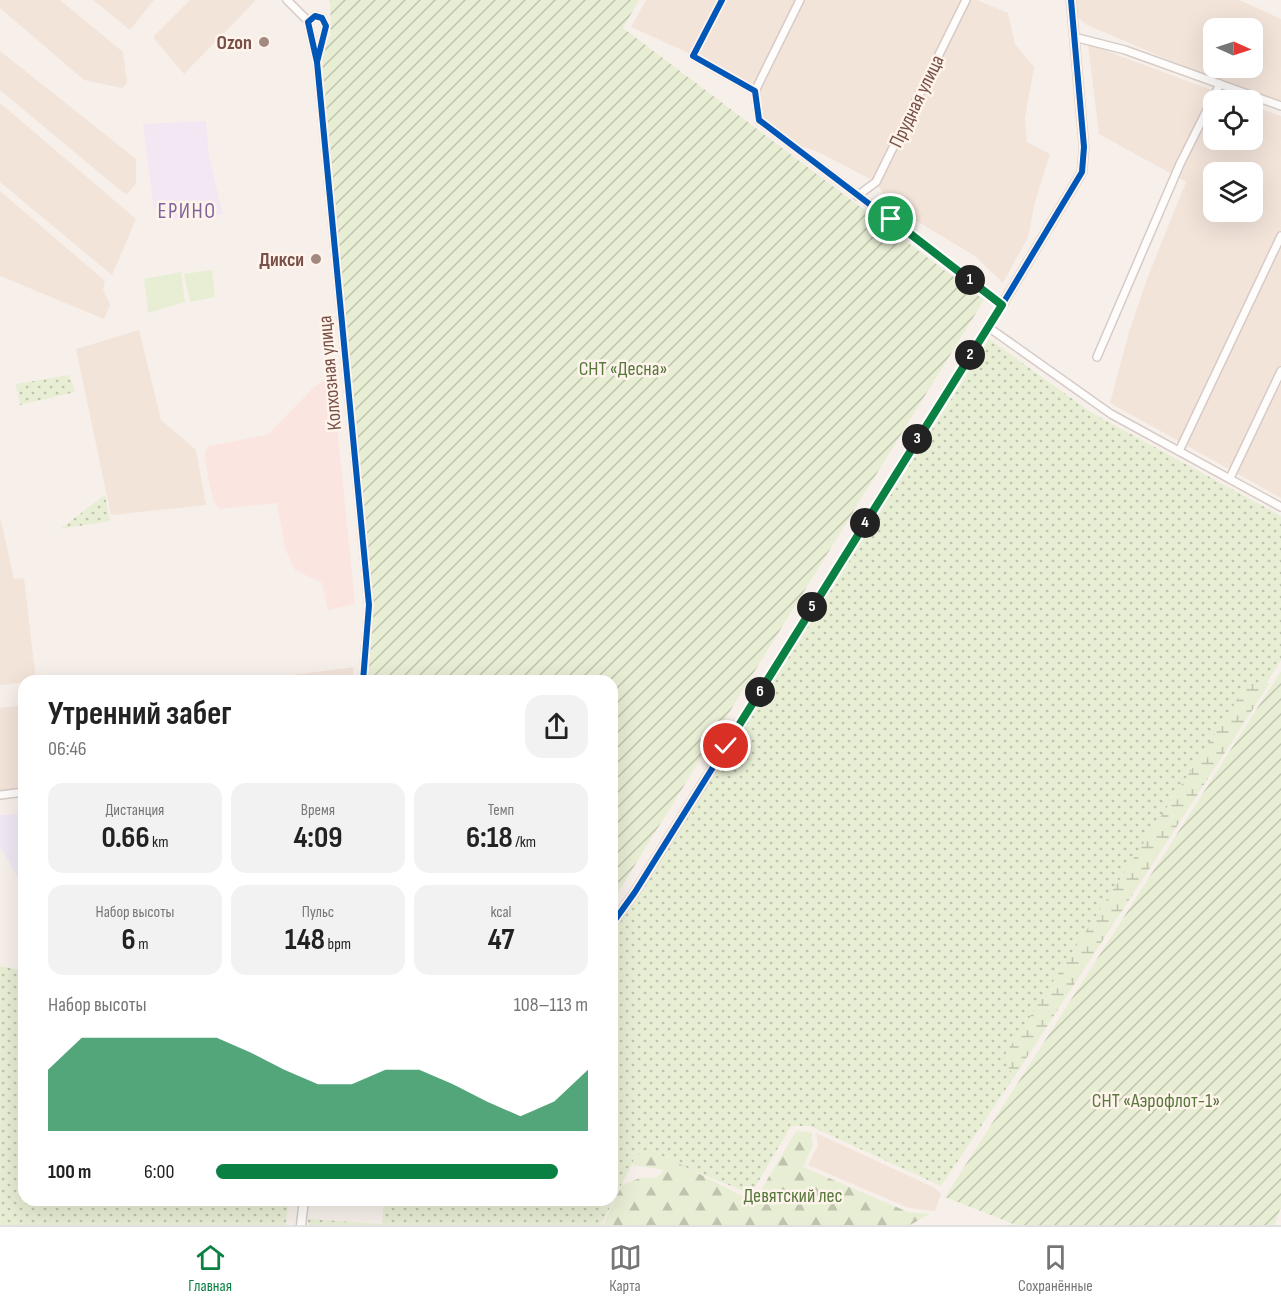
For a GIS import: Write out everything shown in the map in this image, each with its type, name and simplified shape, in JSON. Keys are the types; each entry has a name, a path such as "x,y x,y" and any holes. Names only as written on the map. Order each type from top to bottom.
{"street":[{"path":"287,0 308,21"},
{"path":"722,0 693,56 755,91"},
{"path":"801,0 755,91 759,120 1002,305"},
{"name":"Прудная улица","path":"857,196 876,182 966,0"},
{"path":"618,915 1002,305 1082,172 1084,147 1071,0"},
{"name":"Колхозная улица","path":"317,62 326,22 318,16 308,21 317,62 369,605 363,675"},
{"path":"1074,37 1125,51 1281,106"},
{"path":"1097,357 1180,164 1220,84"},
{"path":"1179,451 1281,236"},
{"path":"988,327 1111,414 1281,507"},
{"path":"1230,478 1281,371"},
{"path":"0,795 18,793"},
{"path":"301,1225 303,1206"}],"shaded area":[{"path":"0,0 60,0 123,52 127,83 122,88 84,80 0,8"},
{"path":"93,0 154,0 130,30"},
{"path":"190,0 256,0 184,74 153,37"},
{"path":"646,0 977,0 1008,13 1015,44 1034,67 1025,118 1027,142 1050,154 1035,202 1028,237 1003,283 975,256 890,205 876,182 818,152 790,142 764,122 755,91 693,55 631,27"},
{"path":"1072,0 1239,0 1281,19 1281,104 1263,97 1263,90 1244,90 1212,78 1263,78 1263,18 1203,18 1203,75 1085,24 1072,12"},
{"path":"1088,44 1211,90 1203,90 1203,150 1263,150 1263,110 1281,116 1281,498 1110,403 1129,332 1147,279 1186,182 1099,134"},
{"path":"0,51 136,159 136,184 126,195 0,90"},
{"path":"0,103 136,219 112,275 0,182"},
{"path":"206,121 209,157 223,214 169,220 168,211 154,209 143,124"},
{"path":"0,191 105,281 103,289 110,305 104,319 0,276"},
{"path":"139,330 161,420 196,450 206,505 111,515 76,349"},
{"path":"332,375 355,604 328,610 322,583 295,570 285,549 277,503 219,509 213,500 204,456 208,446 267,435 315,386"},
{"path":"0,517 14,579 24,578 35,675 18,675 18,683 0,685"},
{"path":"354,667 353,675 292,675"},
{"path":"18,706 18,791 0,794 0,708"},
{"path":"18,814 18,877 0,847 0,815"},
{"path":"816,1133 935,1188 941,1194 935,1211 909,1208 808,1165 818,1145"}],"green space":[{"name":"СНТ «Десна»","path":"330,0 639,0 623,28 984,300 618,892 618,675 368,675 373,623 322,57 331,34"},
{"path":"212,270 215,297 190,302 184,274"},
{"path":"181,272 185,302 148,313 144,279"},
{"path":"989,339 1092,413 1281,516 1281,660 1014,1077 941,1186 810,1126 791,1126 751,1194 665,1159 633,1162 618,1192 618,923 643,888"},
{"path":"69,375 75,392 20,405 16,384"},
{"path":"105,495 110,521 60,529"},
{"name":"СНТ «Аэрофлот-1»","path":"1281,671 1281,1207 1274,1225 1016,1225 945,1197"},
{"path":"1248,683 1270,683 1014,1077 1003,1058"},
{"path":"0,966 18,970 18,1206 288,1206 286,1225 0,1225"},
{"name":"Девятский лес","path":"796,1131 811,1132 813,1145 803,1167 908,1212 930,1214 910,1225 603,1225 612,1206 618,1206 618,1193 622,1185 640,1178 656,1178 665,1170 632,1165 634,1158 644,1150 672,1160 754,1202"},
{"path":"384,1206 611,1206 601,1225 308,1225 308,1219 382,1224"}],"cycle path":[{"path":"722,0 693,56 755,91 759,120 1002,305"},
{"path":"618,916 635,892 1002,305 1082,172 1084,147 1071,0"},
{"path":"315,16 322,18 326,26 317,62 308,22 315,16"},
{"path":"317,62 369,605 363,675"}],"place":[{"name":"Ozon","path":"264,42"},
{"name":"Дикси","path":"316,259"}],"district":[{"name":"ЕРИНО","path":"187,210"}],"route":[{"path":"726,746 1002,305 891,219"}]}
